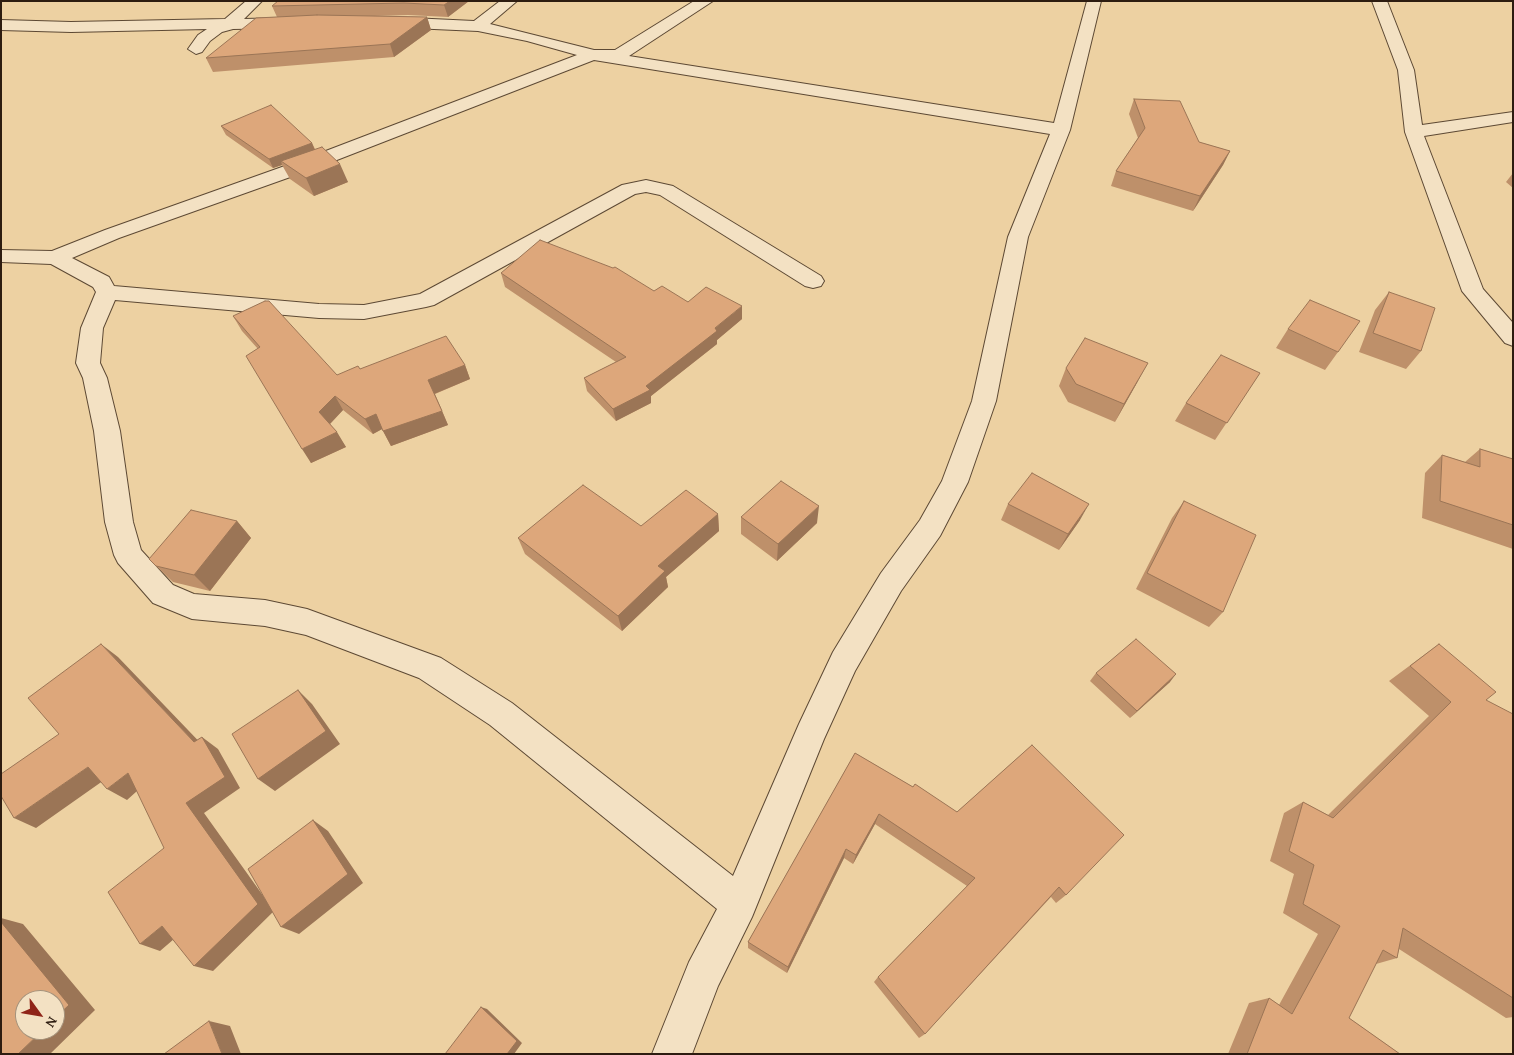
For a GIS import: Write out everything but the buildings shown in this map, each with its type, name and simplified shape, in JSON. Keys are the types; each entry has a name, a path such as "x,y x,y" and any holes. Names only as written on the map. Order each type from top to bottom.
{"street":[{"path":"196,49 204,38 217,29 227,26 255,1"},
{"path":"478,26 510,1"},
{"path":"1,256 55,258 112,234 317,161 593,55 618,55 631,49 684,13 706,1"},
{"path":"672,1054 703,976 739,904 810,736 844,662 891,582 930,528 955,482 984,401 1018,237 1061,130 1094,1"},
{"path":"1379,1 1406,70 1414,132 1473,291 1513,338"},
{"path":"1,24 71,27 227,26 303,22"},
{"path":"370,22 478,26 530,37 593,55 986,116 1061,130"},
{"path":"1414,132 1513,117"},
{"path":"107,292 319,311 364,312 381,309 426,300 629,189 646,186 666,190 813,281"},
{"path":"55,258 101,282 107,292"},
{"path":"107,292 92,328 88,363 95,378 107,431 118,522 128,554 163,594 192,606 265,613 307,622 430,668 501,714 739,904"}]}
